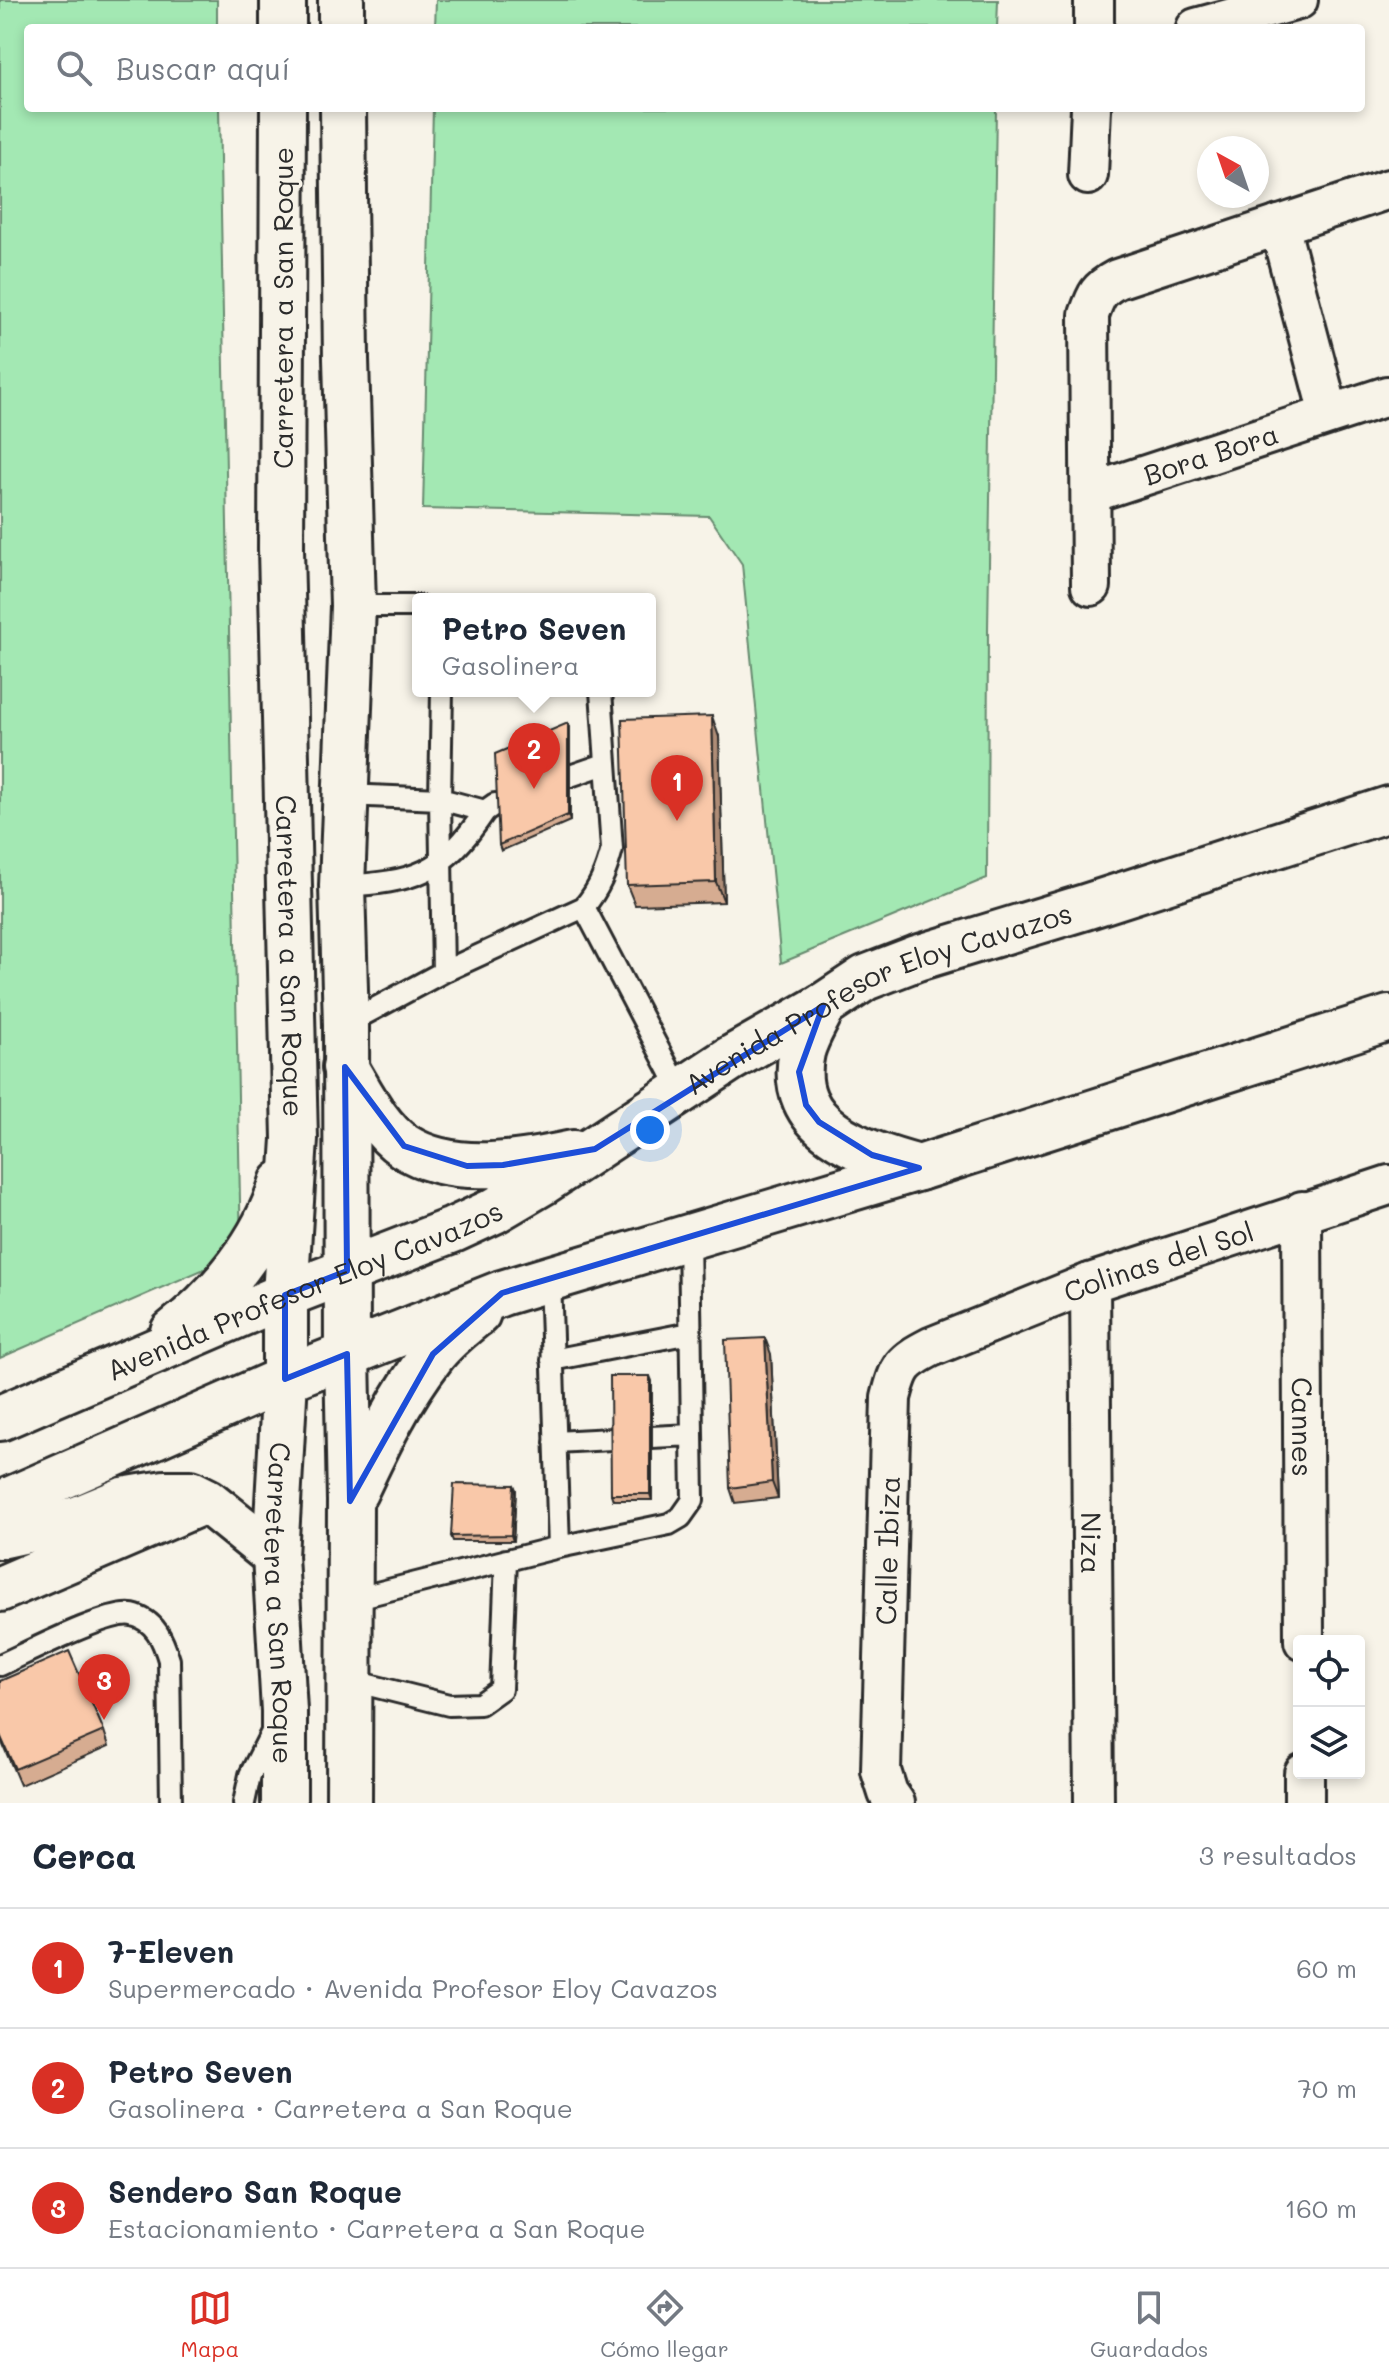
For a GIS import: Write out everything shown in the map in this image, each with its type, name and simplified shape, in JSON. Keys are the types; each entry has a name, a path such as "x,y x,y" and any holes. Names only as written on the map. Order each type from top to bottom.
{"main road":[{"path":"283,0 283,24"},
{"path":"341,0 341,24"},
{"name":"Carretera a San Roque","path":"283,112 281,549 295,1139 285,1295 285,1379 275,1556 284,1711 284,1803"},
{"name":"Carretera a San Roque","path":"343,112 353,606 342,886 350,1501 349,1803"},
{"name":"Avenida Profesor Eloy Cavazos","path":"0,1418 285,1295 494,1211 595,1149 730,1059 823,1006 865,978 917,958 1389,809"},
{"path":"823,1006 803,1048 799,1072 800,1089 806,1105 819,1122 852,1144 872,1155 919,1168"},
{"path":"0,1504 285,1379 502,1293 919,1168 1389,1018"},
{"path":"345,1067 387,1130 404,1146 429,1156 467,1166 503,1165 595,1149"},
{"path":"101,1375 175,1331 235,1270 259,1237 278,1195 295,1139"},
{"path":"350,1501 389,1422 433,1354 502,1293"},
{"path":"0,1536 77,1519 123,1500 165,1493 191,1493 207,1501 275,1556"},
{"path":"0,1589 207,1501"}],"street":[{"path":"1094,0 1094,24"},
{"path":"1211,24 1298,0"},
{"path":"1088,175 1091,112"},
{"path":"1091,586 1089,315 1096,295 1117,279 1389,189"},
{"path":"1279,225 1329,414"},
{"name":"Bora Bora","path":"1091,493 1387,396"},
{"name":"Colinas del Sol","path":"931,1347 1090,1283 1389,1185"},
{"name":"Cannes","path":"1302,1211 1304,1635"},
{"name":"Niza","path":"1090,1283 1094,1803"},
{"name":"Calle Ibiza","path":"888,1787 891,1398 897,1376 907,1360 931,1347"},
{"path":"1304,1779 1304,1803"}],"lane":[{"path":"353,606 412,606"},
{"path":"442,697 443,972"},
{"path":"346,1024 443,972 584,907 597,891 612,849 601,697"},
{"path":"570,776 605,764"},
{"path":"342,886 405,880 427,871 459,846 492,806 440,799 346,795"},
{"path":"584,907 681,1092"},
{"path":"349,1600 559,1547 669,1524 681,1517 693,1500 689,1235"},
{"path":"550,1278 559,1547"},
{"path":"552,1360 690,1333"},
{"path":"651,1437 692,1435"},
{"path":"555,1442 612,1439"},
{"path":"349,1680 449,1705 480,1704 501,1689 506,1560"},
{"path":"0,1665 107,1618 129,1614 152,1625 163,1640 169,1660 171,1803"},
{"path":"244,1803 250,1775 284,1711"}],"highlighted area":[{"path":"823,1006 799,1072 806,1105 819,1122 872,1155 919,1168 502,1293 433,1354 350,1501 347,1354 285,1379 285,1295 347,1271 345,1067 404,1146 467,1166 503,1165 595,1149"}],"green space":[{"path":"0,0 217,0 217,24 24,24 24,112 219,112 241,1253 0,1358"},
{"path":"436,0 998,0 997,24 435,24"},
{"path":"433,112 996,112 987,878 781,963 742,564 709,516 423,509"}],"building":[{"path":"712,716 716,882 627,885 622,719"},
{"path":"568,723 568,815 499,845 495,754"},
{"path":"765,1338 772,1482 730,1488 725,1340"},
{"path":"610,1376 650,1376 650,1494 611,1494"},
{"path":"454,1484 514,1485 511,1535 451,1536"},
{"path":"69,1651 104,1731 15,1769 0,1735 0,1681"}],"place":[{"name":"Petro Seven","path":"534,789"},
{"name":"7-Eleven","path":"677,821"},
{"name":"Sendero San Roque","path":"104,1720"}]}
